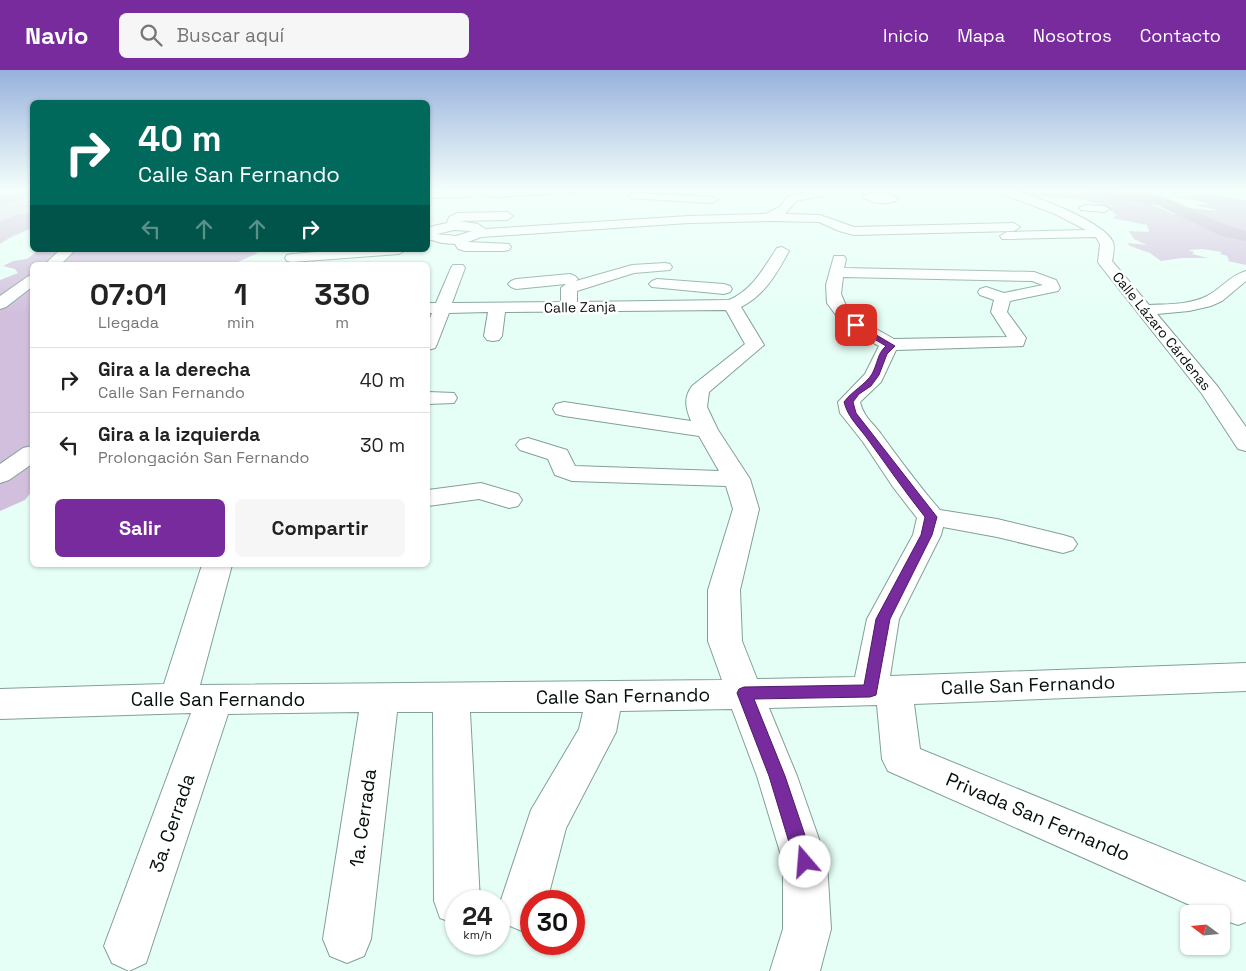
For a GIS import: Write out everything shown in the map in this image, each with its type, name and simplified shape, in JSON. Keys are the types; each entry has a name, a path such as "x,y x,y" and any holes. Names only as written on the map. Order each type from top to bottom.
{"street":[{"path":"430,248 446,244 441,231"},
{"path":"442,234 446,231"},
{"path":"442,234 460,239 479,233 529,231"},
{"path":"861,231 1100,233"},
{"name":"Calle Lázaro Cárdenas","path":"1100,233 1106,242 1105,262 1211,391 1246,444"},
{"path":"460,239 465,247 520,246"},
{"path":"782,251 756,291 744,300 732,305 755,345 699,390 696,406 706,430 737,479 746,509 724,590 725,641 777,776 805,862 807,929 795,971"},
{"path":"54,262 66,252"},
{"path":"292,258 372,252"},
{"path":"940,276 1003,298 1052,288 1051,283 1034,277 940,276 838,265 833,294 837,308 856,325 891,346 1016,342 1018,338 999,312 1003,298"},
{"path":"592,323 576,308 569,288 611,277 632,268 664,267"},
{"path":"430,332 434,308 458,268"},
{"path":"493,336 502,308 516,284 519,268"},
{"path":"1146,310 1176,308 1211,300 1236,278 1246,276"},
{"path":"516,284 570,279"},
{"path":"0,304 30,282"},
{"path":"657,284 756,291"},
{"name":"Calle Zanja","path":"434,308 732,305"},
{"path":"891,346 883,353 876,373 856,392 849,402 851,413 872,438 902,482 931,517 997,528 1063,544"},
{"path":"564,409 706,430"},
{"path":"528,445 558,454 564,470 572,473 737,479"},
{"path":"0,475 30,454"},
{"path":"430,498 481,491 509,500"},
{"path":"882,690 883,619 926,535 931,517"},
{"path":"196,699 216,567"},
{"name":"Calle San Fernando","path":"0,704 196,699 605,697 882,690 1246,677"},
{"name":"Privada San Fernando","path":"882,690 902,759 1238,902"},
{"name":"1a. Cerrada","path":"347,939 380,697"},
{"path":"527,890 546,824 596,732 605,697"},
{"name":"3a. Cerrada","path":"129,946 196,699"},
{"path":"451,699 457,890"}],"shaded area":[{"path":"0,231 26,231 0,243"},
{"path":"0,231 24,231 13,235 0,244"},
{"path":"1129,231 1246,231 1246,265 1228,261 1228,256 1220,254 1222,252 1202,249 1188,250 1194,252 1192,254 1208,258 1182,258 1161,261 1150,253 1130,246 1127,243 1147,245 1134,239"},
{"path":"36,252 258,253 238,262 30,262 30,494 25,500 0,511 0,280 18,273 15,269 3,266 13,261 27,259"}],"waterway":[{"path":"1225,231 1246,236"}],"route":[{"path":"805,862 777,776 744,693 870,691 883,619 926,535 931,517 902,482 872,438 851,413 849,402 856,392 868,384 876,373 883,353 891,346 856,325"}]}
